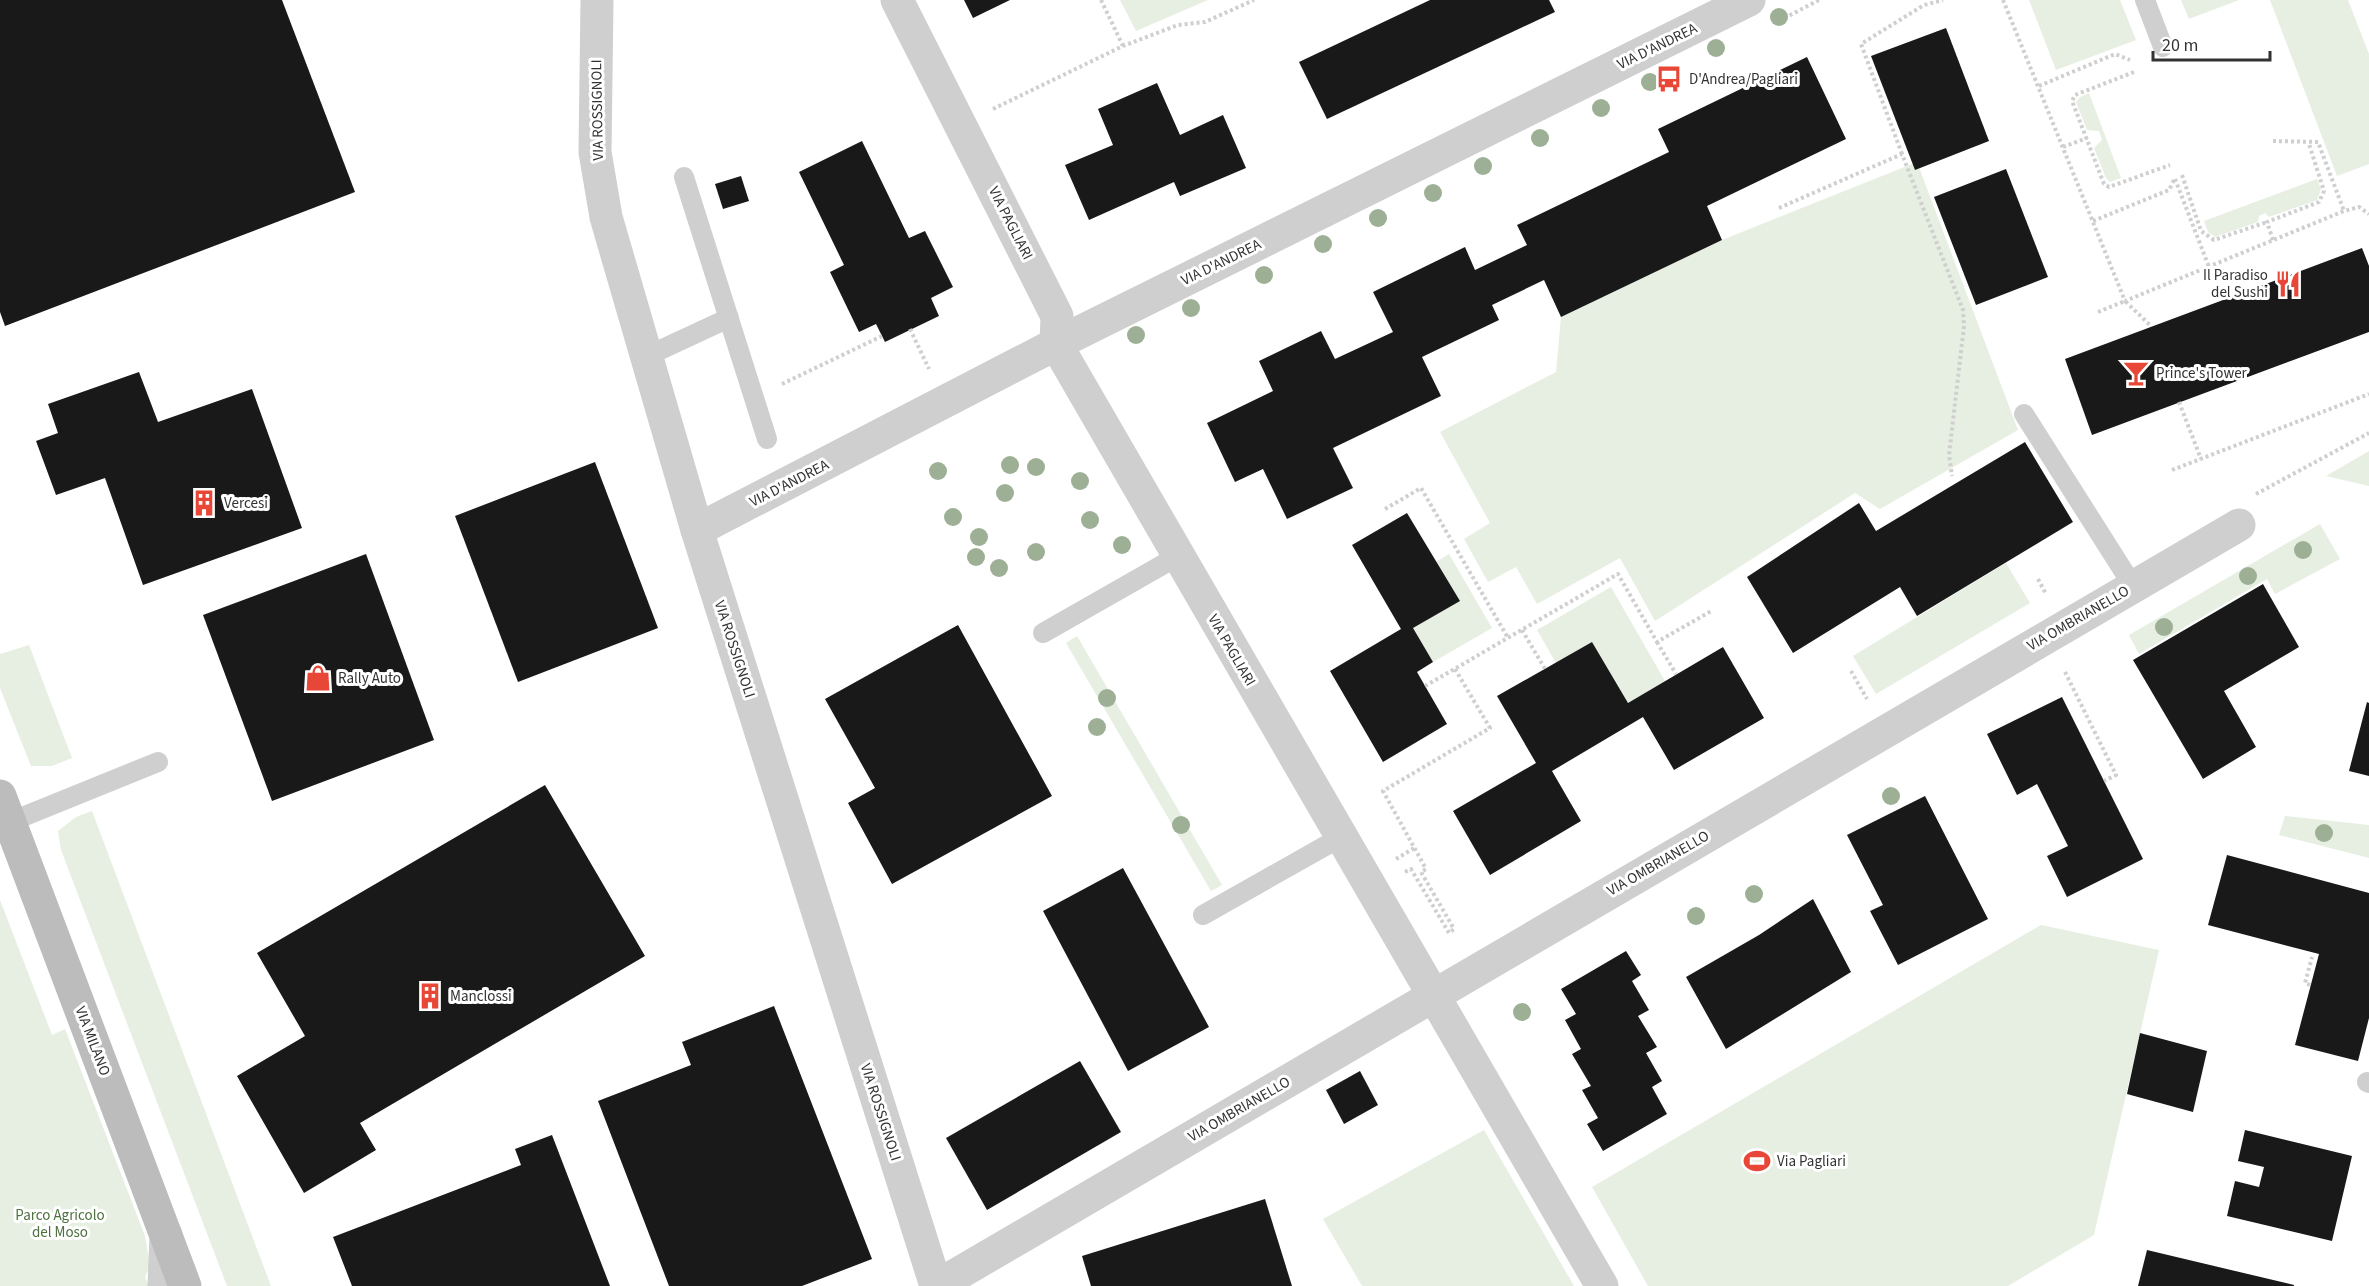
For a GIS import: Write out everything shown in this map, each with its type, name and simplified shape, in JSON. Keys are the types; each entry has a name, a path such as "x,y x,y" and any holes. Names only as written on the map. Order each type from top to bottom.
{"main road":[{"name":"VIA MILANO","path":"5,809 185,1286"}],"street":[{"name":"VIA ROSSIGNOLI","path":"597,0 595,152 606,217 697,530 936,1286"},
{"name":"VIA PAGLIARI","path":"897,0 1058,316 1056,344 1602,1286"},
{"name":"VIA D'ANDREA","path":"697,530 1056,344 1739,2"},
{"name":"VIA OMBRIANELLO","path":"936,1286 2239,525"},
{"path":"164,1286 166,1235"}],"lane":[{"path":"2145,0 2163,47"},
{"path":"684,177 767,439"},
{"path":"645,357 729,318"},
{"path":"2024,414 2133,586"},
{"path":"1043,633 1178,556"},
{"path":"5,809 158,762"},
{"path":"1203,915 1341,837"}],"path":[{"path":"1101,0 1123,46"},
{"path":"962,124 1123,46 1178,25 1205,22 1254,0"},
{"path":"1778,22 1819,0"},
{"path":"1943,0 1924,5 1860,44 1963,310 1964,326 1949,455 1952,476"},
{"path":"2003,0 2125,300 2151,326"},
{"path":"2039,86 2115,54 2130,60"},
{"path":"2134,72 2075,95 2072,101 2104,184 2109,187 2170,165"},
{"path":"2063,147 2087,138"},
{"path":"2273,141 2309,144 2319,142 2344,211"},
{"path":"2182,175 2201,231 2214,240 2319,202 2324,191 2309,144"},
{"path":"1779,208 1902,154"},
{"path":"2093,221 2169,190 2175,178 2209,267"},
{"path":"2098,312 2344,211 2359,207 2369,214"},
{"path":"2267,222 2273,240"},
{"path":"754,398 882,336"},
{"path":"2172,470 2369,394"},
{"path":"2179,402 2200,459"},
{"path":"2239,525 2256,494 2369,433"},
{"path":"1385,508 1421,488 1508,638"},
{"path":"1425,686 1618,574 1676,674"},
{"path":"2038,579 2046,594"},
{"path":"1657,642 1713,610"},
{"path":"1522,630 1545,669"},
{"path":"1372,892 1411,869 1449,933 1454,929 1420,872 1426,869 1383,791 1490,728 1455,669"},
{"path":"1851,671 1867,700"},
{"path":"2065,672 2116,775 2104,781"},
{"path":"2310,985 2305,983 2312,957"}],"green space":[{"path":"1120,0 1208,0 1136,31"},
{"path":"2029,0 2120,0 2136,40 2056,70"},
{"path":"2181,0 2239,0 2189,19"},
{"path":"2270,0 2348,0 2369,54 2369,164 2337,176"},
{"path":"2089,93 2121,178 2110,182 2106,178 2094,148 2102,140 2099,131 2087,130 2076,102 2080,97"},
{"path":"1917,162 2018,430 1880,509 1855,493 1655,621 1620,558 1537,604 1516,567 1488,582 1464,539 1490,523 1440,432 1556,372 1561,317 1722,240"},
{"path":"2317,179 2321,189 2317,200 2269,217 2265,213 2259,216 2258,222 2215,237 2208,232 2204,221"},
{"path":"2369,451 2369,486 2326,476"},
{"path":"2320,524 2340,559 2275,594 2267,579 2139,654 2129,635"},
{"path":"1449,554 1492,628 1433,662 1413,628 1459,601 1436,562"},
{"path":"2006,563 2030,603 1876,694 1853,656"},
{"path":"1611,587 1665,681 1628,703 1592,642 1556,663 1537,630"},
{"path":"1077,636 1222,885 1211,891 1066,643"},
{"path":"29,645 72,758 52,766 31,766 0,688 0,654"},
{"path":"92,811 271,1286 227,1286 61,850 58,831 76,817"},
{"path":"2285,816 2369,825 2369,858 2279,835"},
{"name":"Parco Agricolo del Moso","path":"0,900 52,1035 65,1029 145,1236 150,1266 145,1277 149,1286 0,1286"},
{"path":"2041,925 2159,950 2094,1235 2008,1286 1648,1286 1592,1187"},
{"path":"1484,1130 1574,1286 1362,1286 1323,1219"}],"building":[{"path":"0,0 282,0 355,192 5,326 0,312"},
{"path":"964,0 1010,0 973,18"},
{"path":"1430,0 1549,0 1555,12 1327,119 1299,62"},
{"path":"1946,28 1989,141 1915,170 1871,56"},
{"path":"1807,57 1846,139 1707,206 1722,240 1561,317 1544,280 1492,305 1499,320 1422,357 1441,396 1333,448 1353,488 1287,519 1263,469 1235,482 1207,423 1273,391 1259,361 1321,331 1335,359 1393,332 1373,292 1465,247 1475,270 1527,245 1517,225 1669,152 1658,129"},
{"path":"1157,83 1180,135 1223,115 1246,168 1180,196 1174,182 1089,220 1065,165 1113,145 1098,109"},
{"path":"862,141 909,238 925,231 953,287 931,298 939,316 885,342 876,324 859,332 830,272 844,265 799,172"},
{"path":"2006,169 2048,277 1976,305 1934,197"},
{"path":"741,176 749,201 723,209 715,184"},
{"path":"2362,248 2369,266 2369,332 2092,435 2065,359"},
{"name":"Vercesi","path":"139,372 158,422 252,389 302,528 143,585 105,478 56,495 36,441 58,433 48,404"},
{"path":"2025,442 2073,522 1917,616 1900,587 1793,653 1747,577 1859,503 1876,531"},
{"path":"595,462 658,628 518,682 455,516"},
{"path":"1407,513 1460,601 1413,628 1433,662 1417,672 1447,724 1383,762 1330,671 1401,629 1352,545"},
{"name":"Rally Auto","path":"366,554 434,740 272,801 203,615"},
{"path":"2263,584 2299,647 2224,691 2256,747 2203,779 2133,660"},
{"path":"958,625 1052,796 892,884 848,803 875,788 825,699"},
{"path":"1592,642 1628,703 1723,647 1764,718 1674,770 1643,717 1552,771 1581,821 1490,875 1453,811 1536,763 1497,696"},
{"path":"2062,697 2143,859 2067,897 2047,856 2068,846 2037,784 2017,795 1987,734"},
{"path":"2367,702 2369,703 2369,776 2349,771"},
{"name":"Manclossi","path":"545,785 645,956 360,1123 376,1150 304,1193 237,1076 305,1036 257,953"},
{"path":"1925,796 1988,919 1898,965 1870,911 1883,905 1847,835"},
{"path":"2227,855 2369,893 2369,1018 2358,1061 2295,1045 2319,954 2208,925"},
{"path":"1123,868 1209,1027 1128,1071 1043,911"},
{"path":"1813,899 1851,972 1726,1049 1686,977 1759,935"},
{"path":"1626,951 1641,975 1632,981 1649,1010 1638,1016 1657,1047 1646,1053 1662,1081 1652,1087 1667,1114 1603,1151 1587,1124 1598,1118 1582,1090 1591,1086 1572,1054 1581,1049 1565,1020 1576,1014 1561,989"},
{"path":"774,1006 872,1259 802,1286 669,1286 598,1101 691,1065 682,1042"},
{"path":"2140,1033 2207,1051 2193,1112 2127,1094"},
{"path":"1080,1061 1121,1132 987,1210 946,1138"},
{"path":"1360,1071 1378,1105 1344,1124 1326,1090"},
{"path":"2245,1130 2352,1156 2332,1241 2227,1216 2235,1181 2259,1187 2264,1167 2238,1161"},
{"path":"552,1135 610,1286 352,1286 333,1237 521,1165 515,1149"},
{"path":"1265,1199 1292,1286 1091,1286 1082,1256"},
{"path":"2147,1250 2294,1285 2294,1286 2138,1286"}],"place":[{"name":"D'Andrea/Pagliari","path":"1669,79"},
{"name":"Il Paradiso del Sushi","path":"2288,284"},
{"name":"Prince's Tower","path":"2136,373"},
{"name":"Vercesi","path":"204,503"},
{"name":"Rally Auto","path":"318,678"},
{"name":"Manclossi","path":"430,996"},
{"name":"Via Pagliari","path":"1757,1161"}]}
